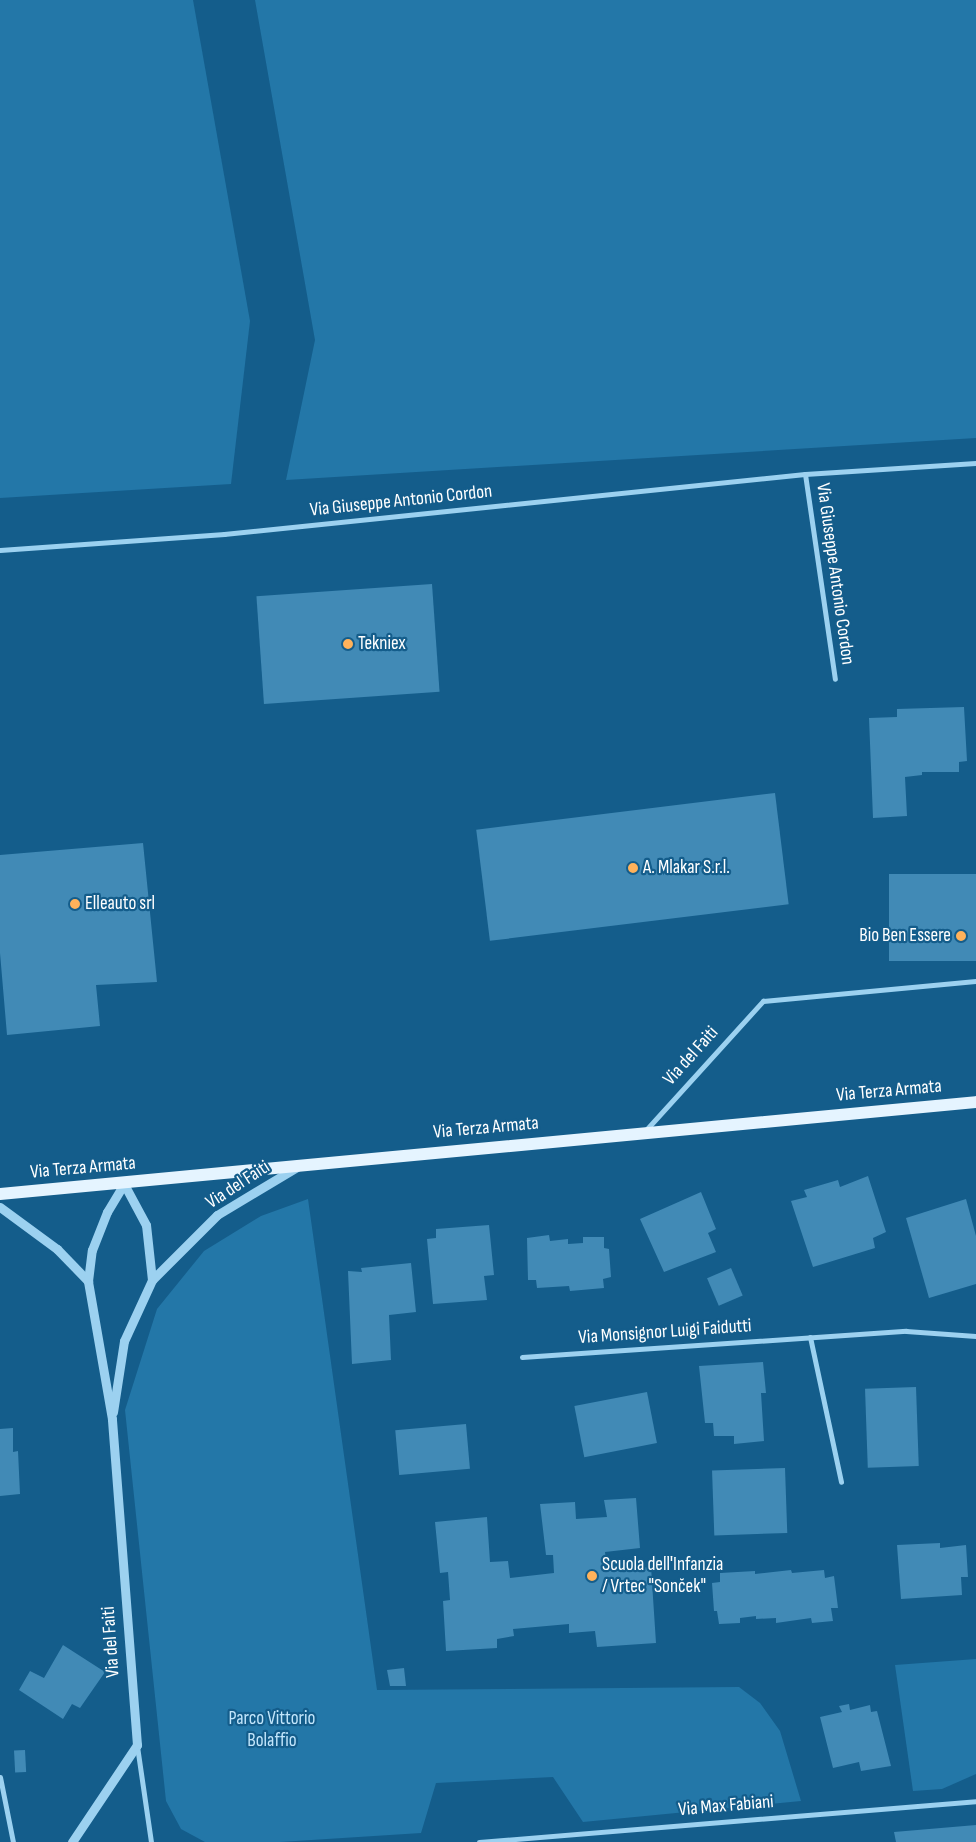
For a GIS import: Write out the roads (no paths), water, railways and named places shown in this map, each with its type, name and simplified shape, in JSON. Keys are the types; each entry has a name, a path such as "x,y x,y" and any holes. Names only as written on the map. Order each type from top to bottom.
{"main road":[{"name":"Via Terza Armata","path":"0,1194 124,1184 302,1164 976,1102"}],"street":[{"name":"Via Giuseppe Antonio Cordon","path":"0,550 224,534 805,474 976,463"},
{"name":"Via Giuseppe Antonio Cordon","path":"805,474 835,679"},
{"name":"Via del Faiti","path":"643,1133 763,1001 976,981"},
{"name":"Via del Faiti","path":"112,1419 124,1341 152,1280 217,1215 302,1164"},
{"name":"Via del Faiti","path":"124,1184 108,1212 92,1250 88,1281 112,1419 137,1745"},
{"path":"124,1184 146,1225 152,1280"},
{"path":"0,1207 57,1249 88,1281"},
{"name":"Via Monsignor Luigi Faidutti","path":"522,1356 906,1331 976,1336"},
{"path":"810,1338 841,1482"},
{"path":"72,1842 137,1745"},
{"path":"137,1745 151,1842"},
{"path":"0,1777 13,1842"},
{"name":"Via Max Fabiani","path":"479,1842 976,1801"}],"place":[{"name":"Tekniex","path":"348,644"},
{"name":"A. Mlakar S.r.l.","path":"633,868"},
{"name":"Elleauto srl","path":"75,904"},
{"name":"Bio Ben Essere","path":"961,936"},
{"name":"Scuola dell'Infanzia / Vrtec \"Sonček\"","path":"592,1576"}],"park label":[{"name":"Parco Vittorio Bolaffio","path":"272,1730"}]}
